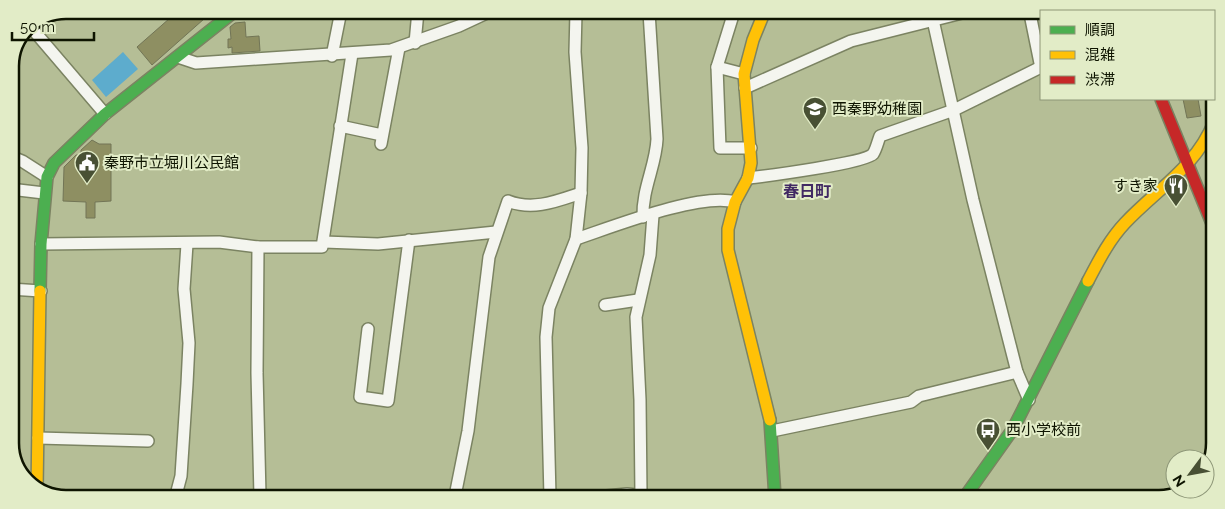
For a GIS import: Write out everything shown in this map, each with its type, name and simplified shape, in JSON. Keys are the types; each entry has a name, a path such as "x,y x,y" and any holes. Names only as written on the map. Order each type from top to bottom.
{"main road":[{"path":"37,480 41,244 46,177 54,163 105,114 225,19"},
{"path":"762,19 753,40 744,74 750,148 748,178 735,202 728,229 728,250 764,387 772,431 775,490"},
{"path":"1160,100 1206,210"},
{"path":"970,490 1014,428 1108,244 1125,223 1187,165 1206,142"}],"street":[{"path":"332,56 339,19"},
{"path":"415,43 417,19"},
{"path":"178,57 196,63 332,56 400,48 474,19"},
{"path":"550,490 546,337 549,308 576,239 581,193 582,148 576,52 576,19"},
{"path":"641,490 640,400 636,317 638,300 648,267 648,216 643,206 649,172 656,154 657,139 649,19"},
{"path":"732,19 717,66 720,148 750,148"},
{"path":"745,88 851,41 937,19"},
{"path":"1031,19 1040,63"},
{"path":"933,20 973,200 1017,372 1028,400"},
{"path":"35,32 105,114"},
{"path":"340,126 381,140 400,48"},
{"path":"41,244 187,244 219,242 258,247 322,247 352,54"},
{"path":"717,66 744,74"},
{"path":"748,178 831,166 867,157 874,154 880,136 954,110 1040,68"},
{"path":"19,160 46,177"},
{"path":"19,191 44,192"},
{"path":"456,490 468,432 485,281 496,232 508,201 514,204 543,205 581,193"},
{"path":"576,239 675,206 727,200 735,202"},
{"path":"324,242 378,244 496,232"},
{"path":"368,330 360,397 388,401 409,240"},
{"path":"177,490 181,476 189,343 184,289 187,244"},
{"path":"258,247 257,373 260,490"},
{"path":"19,290 41,291"},
{"path":"604,305 638,300"},
{"path":"772,431 911,402 919,396 1017,372"},
{"path":"38,438 148,441"}],"water":[{"path":"123,52 138,69 106,97 92,80"}],"building":[{"path":"169,19 204,19 152,65 137,47"},
{"path":"245,22 246,37 259,36 260,51 232,53 232,47 228,48 228,39 231,39 230,27 235,23"},
{"path":"1183,100 1198,100 1201,116 1187,118"},
{"name":"秦野市立堀川公民館","path":"92,140 99,144 111,144 111,201 95,202 95,218 86,218 86,202 63,201 64,167 76,155 81,155 81,150"}],"traffic: fast":[{"path":"40,291 41,244 47,177 54,163 105,114 225,19"},
{"path":"970,490 1013,429 1088,281"},
{"path":"770,420 774,490"}],"traffic: slow":[{"path":"762,19 753,40 744,74 751,163 748,178 735,202 728,229 728,250 770,420"},
{"path":"1088,281 1114,236 1137,211 1175,177 1197,152 1206,138"},
{"path":"37,480 40,291"}],"traffic: jam":[{"path":"1161,100 1206,209"}],"place":[{"name":"西秦野幼稚園","path":"815,130"},
{"name":"秦野市立堀川公民館","path":"87,184"},
{"name":"すき家","path":"1176,207"},
{"name":"西小学校前","path":"988,451"}],"district":[{"name":"春日町","path":"807,191"}]}
